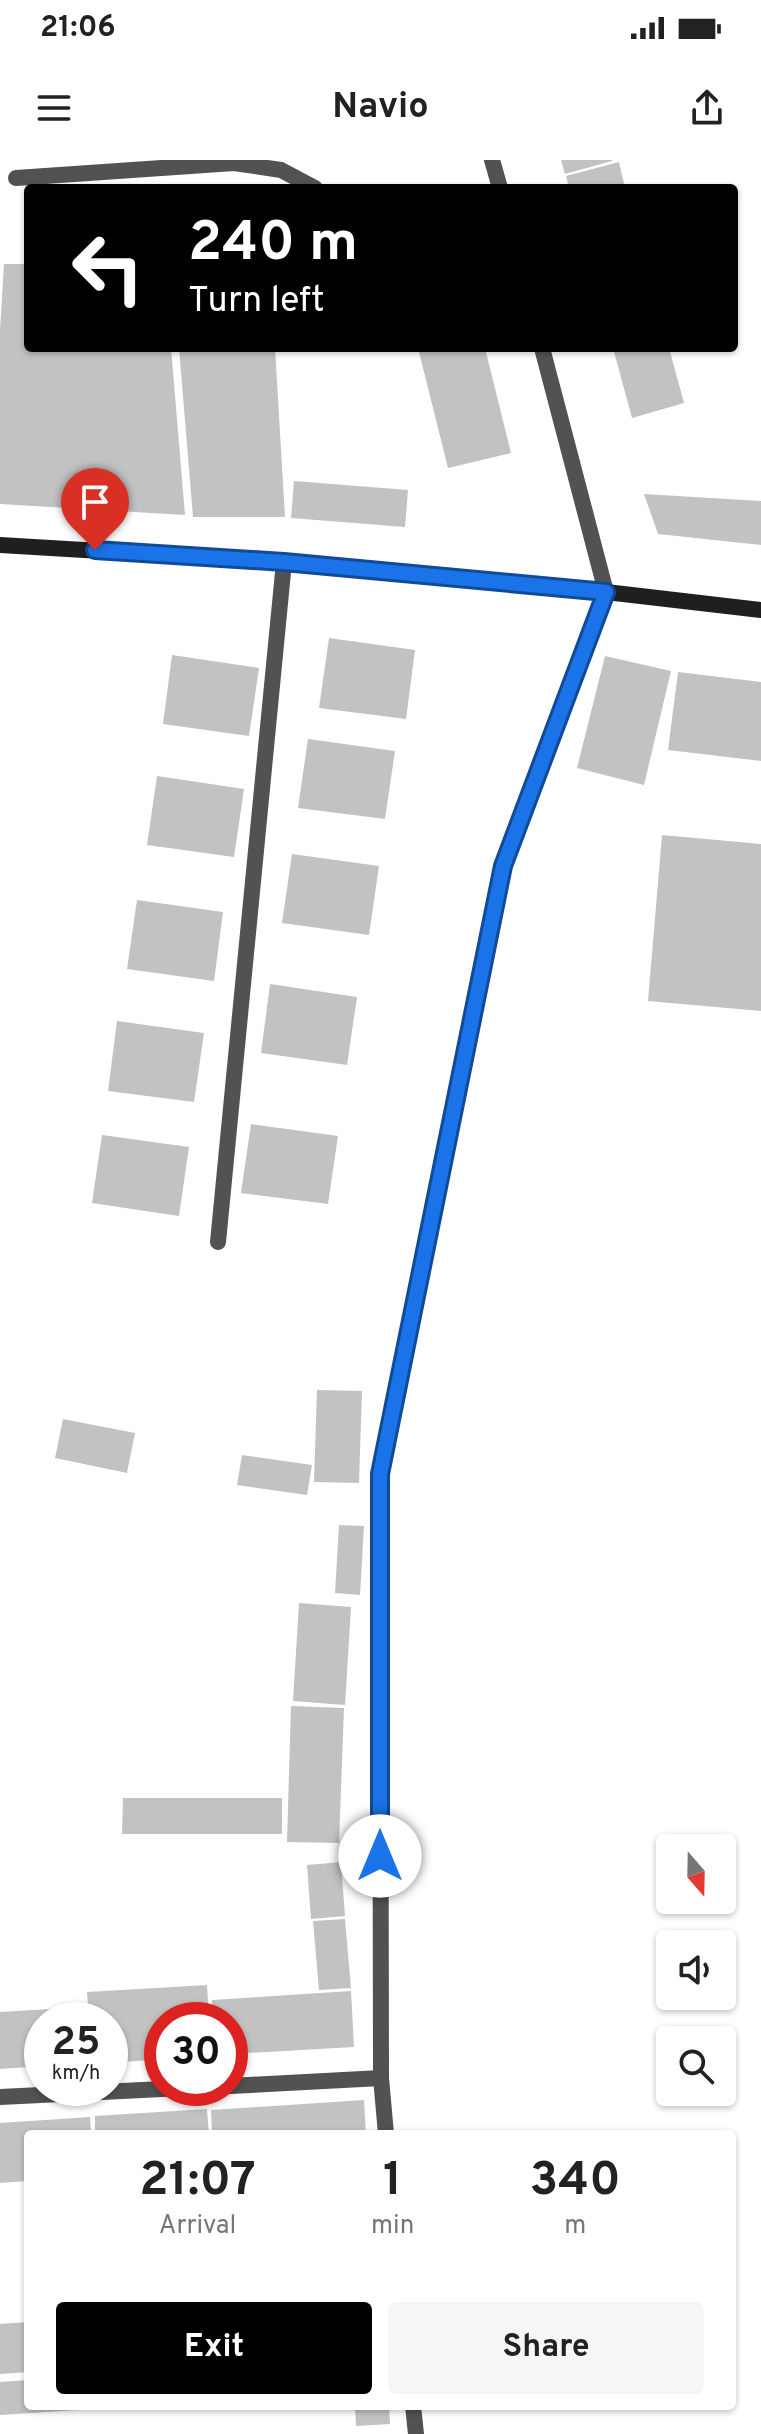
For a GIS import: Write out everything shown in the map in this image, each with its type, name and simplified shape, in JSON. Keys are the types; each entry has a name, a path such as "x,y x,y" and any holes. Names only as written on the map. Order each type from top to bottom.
{"main road":[{"path":"0,545 284,562 761,610"}],"street":[{"path":"492,160 499,184"},
{"path":"16,178 234,163 281,170 307,184"},
{"path":"386,2130 381,2078 380,1474 503,866 606,592 543,352"},
{"path":"218,1242 284,562"},
{"path":"248,2085 381,2078"},
{"path":"0,2097 144,2090"},
{"path":"413,2410 416,2434"}],"building":[{"path":"561,160 612,160 612,161 565,174"},
{"path":"619,162 624,184 568,184 566,176"},
{"path":"4,264 24,264 24,352 171,352 185,515 0,504 0,330"},
{"path":"179,352 275,352 285,517 193,517"},
{"path":"419,352 486,352 511,453 448,468"},
{"path":"614,352 670,352 684,403 632,418"},
{"path":"294,481 408,490 405,527 291,518"},
{"path":"644,494 761,501 761,545 658,534"},
{"path":"329,638 415,650 406,719 319,708"},
{"path":"172,655 259,668 249,736 163,724"},
{"path":"605,656 671,671 644,785 577,768"},
{"path":"678,672 761,682 761,761 668,750"},
{"path":"308,739 395,751 385,819 298,808"},
{"path":"157,776 244,789 234,857 147,845"},
{"path":"662,835 761,844 761,1011 648,1001"},
{"path":"292,854 379,866 369,935 282,923"},
{"path":"137,900 223,912 214,981 127,969"},
{"path":"270,984 357,997 347,1065 261,1053"},
{"path":"117,1021 204,1033 194,1102 108,1091"},
{"path":"251,1124 338,1136 328,1204 241,1193"},
{"path":"102,1135 189,1147 179,1216 92,1203"},
{"path":"317,1390 362,1391 359,1483 314,1482"},
{"path":"63,1419 135,1433 127,1473 55,1458"},
{"path":"242,1455 312,1465 307,1495 237,1485"},
{"path":"339,1525 364,1526 360,1595 335,1593"},
{"path":"299,1603 351,1607 345,1705 293,1701"},
{"path":"291,1706 344,1708 339,1843 287,1842"},
{"path":"123,1798 282,1798 282,1834 122,1834"},
{"path":"341,1862 345,1916 311,1919 307,1865"},
{"path":"345,1919 351,1988 319,1990 313,1921"},
{"path":"207,1985 208,2002 144,2002 144,2060 128,2062 128,2002 88,2002 87,1992"},
{"path":"351,1991 354,2047 248,2053 248,2002 212,2000"},
{"path":"24,2011 24,2067 0,2069 0,2012"},
{"path":"364,2100 366,2130 212,2130 211,2110"},
{"path":"207,2109 209,2130 95,2130 95,2116"},
{"path":"90,2117 91,2130 24,2130 24,2181 0,2183 0,2123"},
{"path":"24,2322 24,2372 0,2374 0,2324"},
{"path":"24,2380 24,2410 78,2410 0,2415 0,2382"},
{"path":"355,2410 389,2410 390,2424 356,2426"}],"route":[{"path":"95,550 284,562 606,592 503,866 380,1474 380,1856"}]}
